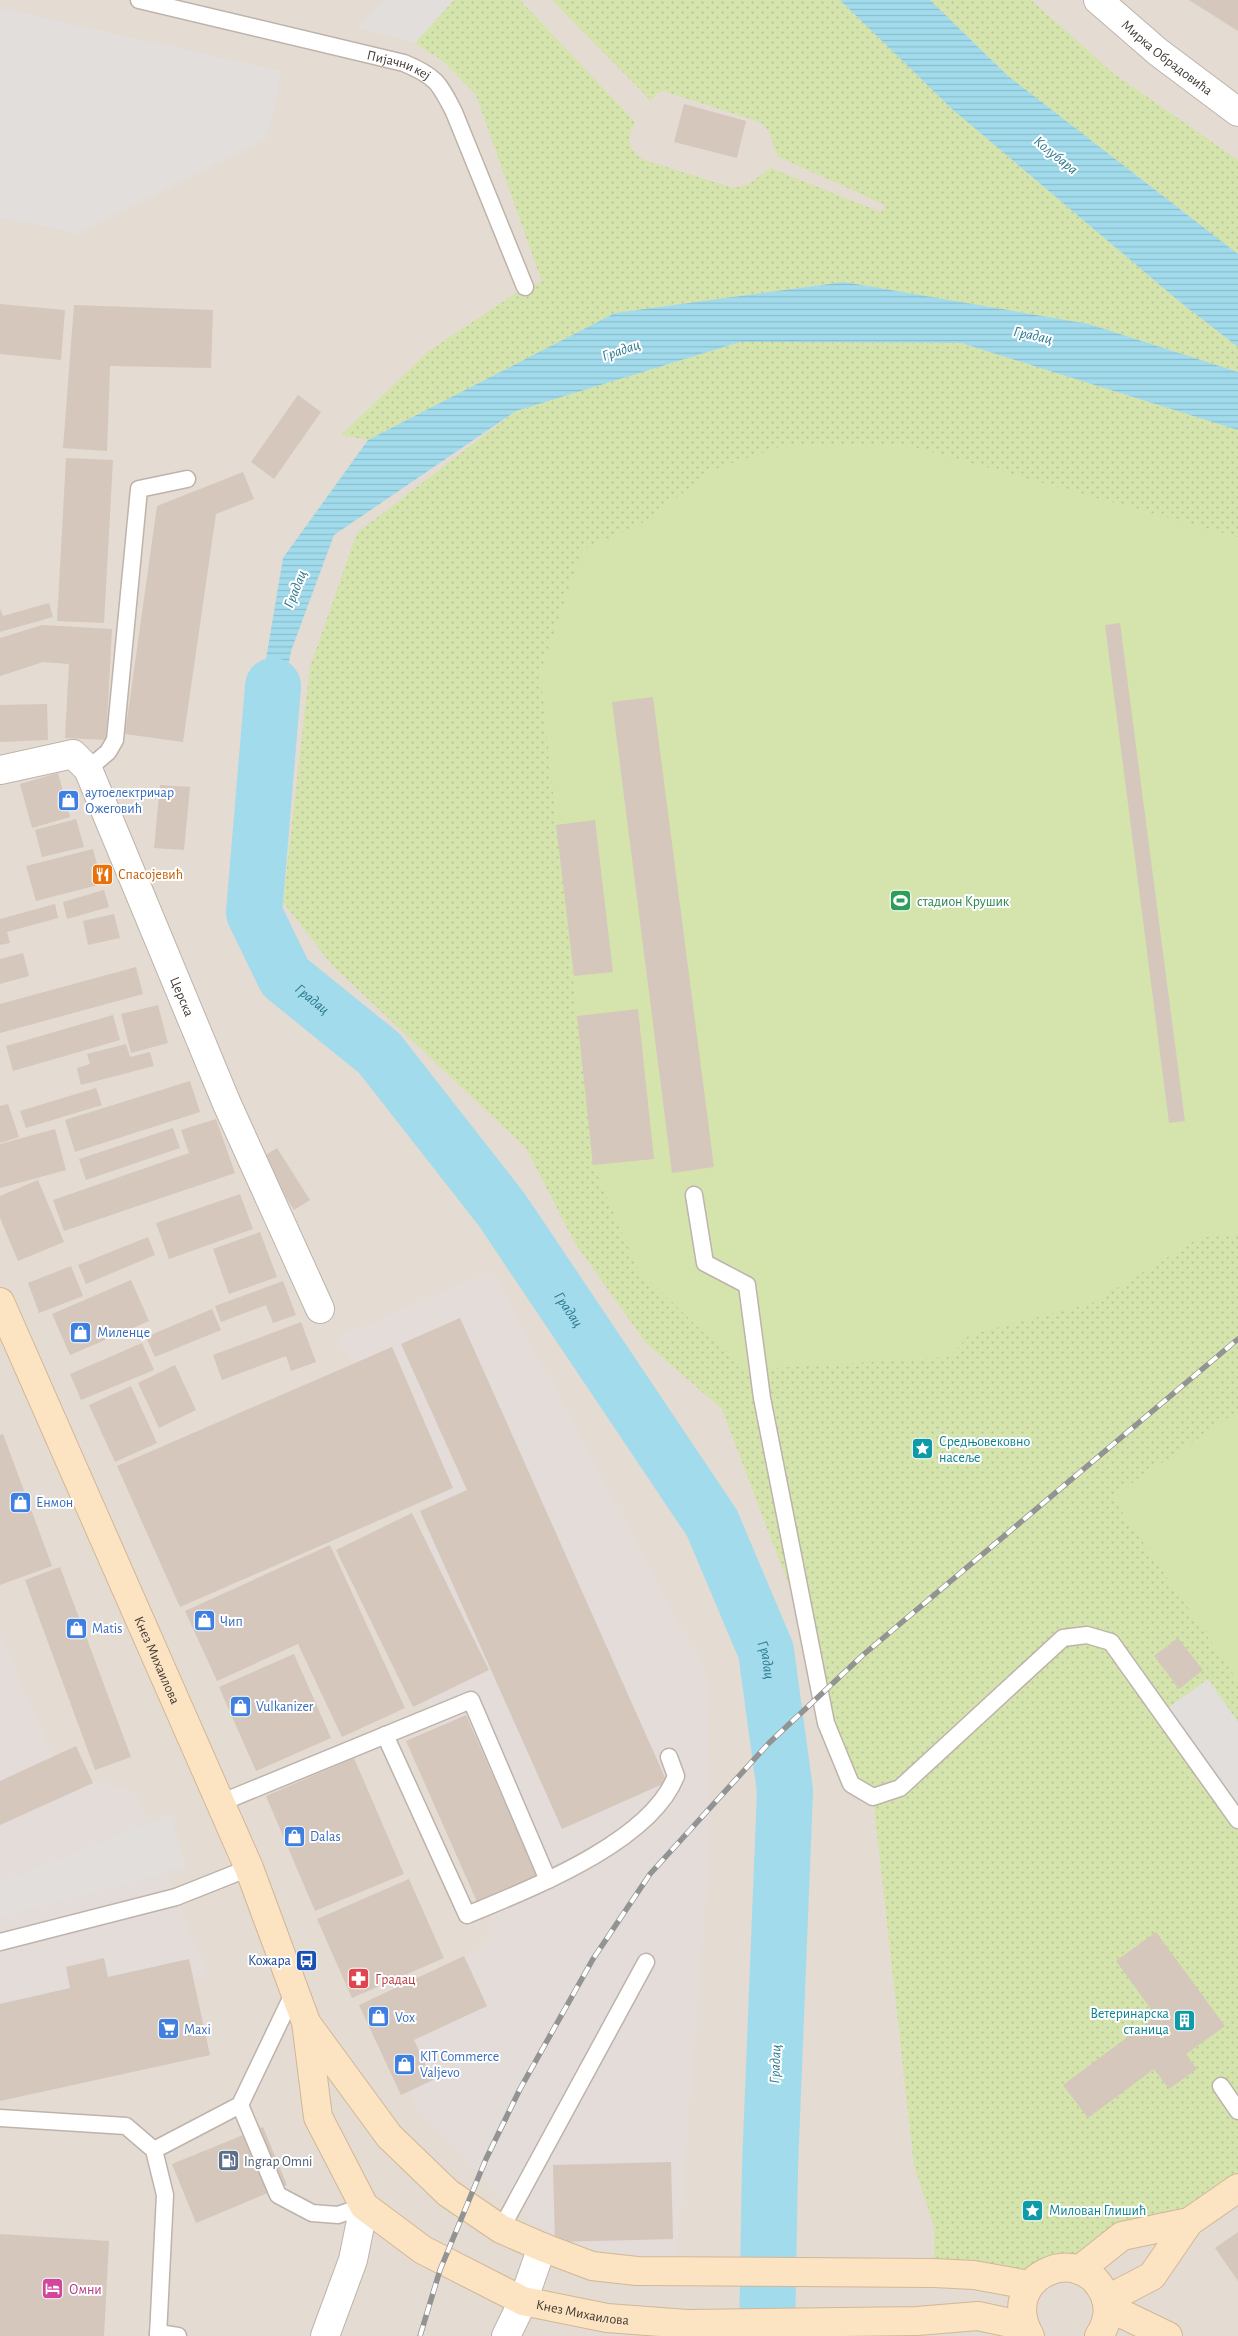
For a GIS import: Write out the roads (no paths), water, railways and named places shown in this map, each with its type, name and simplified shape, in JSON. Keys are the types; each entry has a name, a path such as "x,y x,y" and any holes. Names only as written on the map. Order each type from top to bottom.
{"main road":[{"name":"Кнез Михаилова","path":"0,1302 8,1344 249,1868 306,2022 318,2117 335,2155 364,2206 423,2250 522,2301 607,2318 687,2324 917,2320 978,2316 1027,2331"},
{"name":"Кнез Михаилова","path":"306,2022 389,2136 448,2193 502,2229 592,2266 636,2271 681,2272 934,2273 974,2276 1029,2286"},
{"path":"1107,2304 1152,2276 1189,2222 1238,2188"},
{"path":"1079,2270 1122,2236 1189,2222"},
{"path":"1027,2331 1021,2312 1023,2298 1029,2286 1039,2276 1051,2269 1065,2267 1079,2270 1091,2276 1101,2287 1107,2304 1107,2320 1099,2336"},
{"path":"1107,2304 1168,2336"}],"street":[{"name":"Мирка Обрадовића","path":"1098,0 1158,52 1238,112"},
{"path":"0,770 74,754 88,769"},
{"name":"Церска","path":"88,769 227,1104 320,1309"},
{"path":"325,2336 352,2260 364,2206"},
{"path":"506,2336 522,2301 542,2247"}],"lane":[{"name":"Пијачни кеј","path":"139,0 404,63 428,73 442,88 454,112 525,287"},
{"path":"88,769 108,752 115,740 139,489 188,479"},
{"path":"694,1195 705,1263 747,1285 762,1398 807,1633 826,1723 851,1784 874,1797 900,1788 1063,1638 1087,1635 1111,1642 1238,1820"},
{"path":"220,1803 471,1700 548,1880"},
{"path":"385,1735 466,1915 548,1880 593,1856 628,1834 670,1792 676,1776 669,1757"},
{"path":"0,1942 176,1897 249,1868"},
{"path":"502,2229 646,1962"},
{"path":"154,2150 240,2105 295,1990"},
{"path":"1221,2086 1238,2111"},
{"path":"240,2105 278,2195 312,2213 338,2215 364,2206"},
{"path":"0,2118 126,2126 154,2150 165,2195 158,2334 178,2336"}],"water":[{"name":"Колубара","path":"840,0 930,0 1008,76 1238,254 1238,347 1180,302 952,109"},
{"path":"844,282 1089,324 1238,372 1238,430 961,343 740,342 516,411 334,535 291,651 268,774 259,701 283,558 368,440 615,313"}],"waterway":[{"name":"Градац","path":"273,686 254,913 285,977 379,1053 502,1210 712,1523 766,1651 785,1791 770,2167 767,2336"}],"railway":[{"path":"420,2336 440,2270 486,2159 520,2089 593,1959 650,1874 769,1743 863,1655 1238,1339"}],"place":[{"name":"аутоелектричар Ожеговић","path":"69,800"},
{"name":"Спасојевић","path":"102,874"},
{"name":"стадион Крушик","path":"901,901"},
{"name":"Миленце","path":"81,1332"},
{"name":"Средњовековно насеље","path":"923,1449"},
{"name":"Енмон","path":"20,1502"},
{"name":"Чип","path":"204,1621"},
{"name":"Matis","path":"76,1628"},
{"name":"Vulkanizer","path":"240,1706"},
{"name":"Dalas","path":"294,1836"},
{"name":"Кожара","path":"307,1960"},
{"name":"Градац","path":"359,1979"},
{"name":"Vox","path":"379,2017"},
{"name":"Ветеринарска станица","path":"1185,2021"},
{"name":"Maxi","path":"168,2029"},
{"name":"KIT Commerce Valjevo","path":"404,2064"},
{"name":"Ingrap Omni","path":"228,2161"},
{"name":"Милован Глишић","path":"1033,2210"},
{"name":"Омни","path":"53,2289"}]}
